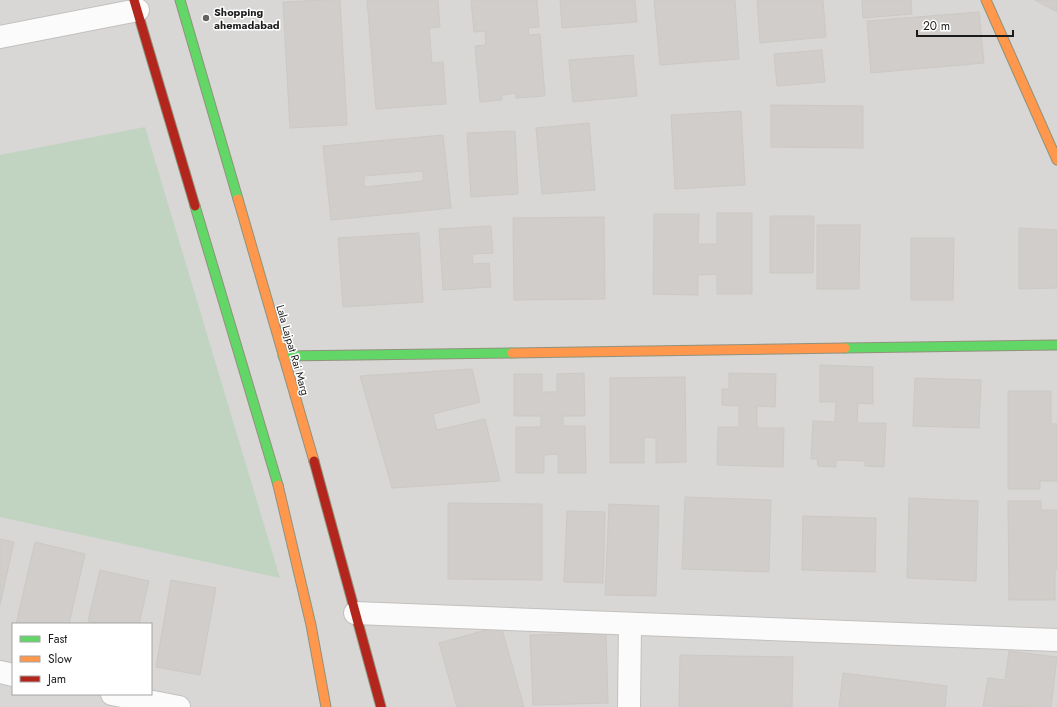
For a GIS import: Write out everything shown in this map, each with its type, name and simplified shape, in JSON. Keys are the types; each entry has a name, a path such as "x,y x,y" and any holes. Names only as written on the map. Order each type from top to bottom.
{"main road":[{"name":"Lala Lajpat Rai Marg","path":"180,0 316,469 381,707"},
{"path":"986,0 1057,160"},
{"path":"136,5 277,480 311,625 326,707"},
{"path":"282,356 1057,345"}],"street":[{"path":"0,37 136,5"},
{"path":"355,613 1057,640"},
{"path":"629,707 630,624"},
{"path":"0,672 12,675"},
{"path":"117,695 179,707"}],"shaded area":[{"path":"0,0 1057,0 1057,707 0,707"}],"green space":[{"path":"145,127 280,578 0,517 0,155"}],"building":[{"path":"340,0 347,125 290,128 283,2"},
{"path":"367,0 438,0 440,27 429,28 432,63 443,62 446,104 376,109"},
{"path":"471,0 537,0 539,27 528,28 529,35 540,34 545,96 516,98 516,93 501,95 502,100 480,102 475,46 486,45 485,31 474,32"},
{"path":"560,0 635,0 637,22 562,28"},
{"path":"654,0 735,0 739,59 660,65"},
{"path":"757,0 823,0 826,37 760,43"},
{"path":"862,0 911,0 912,14 863,18"},
{"path":"1035,0 1057,0 1057,12"},
{"path":"979,12 984,63 871,73 867,21"},
{"path":"822,50 825,82 777,86 774,54"},
{"path":"633,55 637,96 573,102 569,60"},
{"path":"771,105 863,106 863,148 771,147"},
{"path":"741,111 745,185 675,189 671,115"},
{"path":"589,123 595,190 542,194 536,128"},
{"path":"515,131 518,194 471,197 467,133"},
{"path":"443,135 451,208 331,220 323,146","holes":["423,171 423,181 364,187 364,176"]},
{"path":"717,213 752,213 752,294 717,294 717,274 698,275 698,295 653,294 654,214 699,214 698,244 717,244"},
{"path":"770,216 814,216 813,273 770,273"},
{"path":"604,217 605,299 514,300 513,218"},
{"path":"817,225 860,225 859,289 817,289"},
{"path":"491,226 493,253 472,254 473,264 489,263 491,287 443,290 439,229"},
{"path":"1019,228 1057,230 1057,288 1019,289"},
{"path":"419,233 423,302 343,307 338,238"},
{"path":"911,238 954,238 953,300 911,300"},
{"path":"820,365 873,367 873,404 858,403 857,423 886,423 884,467 865,466 865,461 836,460 836,467 818,466 817,459 811,459 813,421 835,422 836,402 820,402"},
{"path":"472,369 480,402 433,414 437,430 485,419 500,481 392,488 360,376"},
{"path":"584,373 585,416 563,416 563,426 585,426 586,473 558,473 558,454 544,455 544,473 516,473 516,427 541,427 541,416 514,416 514,374 542,374 542,392 557,392 557,374"},
{"path":"729,373 776,374 775,407 757,406 757,428 784,428 783,467 717,465 718,427 739,427 739,406 722,405 722,389 729,389"},
{"path":"685,377 686,462 656,463 656,438 644,437 644,463 610,463 610,378"},
{"path":"915,378 981,380 979,428 913,426"},
{"path":"1008,391 1051,391 1051,424 1057,424 1057,481 1040,481 1040,489 1008,489"},
{"path":"685,497 771,500 769,572 682,569"},
{"path":"909,498 978,501 976,581 907,578"},
{"path":"1008,501 1041,501 1041,510 1057,510 1057,569 1055,569 1055,600 1009,600"},
{"path":"448,503 542,504 542,580 448,579"},
{"path":"609,504 659,506 656,596 605,595"},
{"path":"567,511 605,512 603,583 564,582"},
{"path":"803,516 876,518 875,572 802,570"},
{"path":"0,539 14,542 0,605"},
{"path":"35,542 85,554 69,623 16,623"},
{"path":"100,570 149,581 139,623 97,623 88,621"},
{"path":"171,580 216,588 200,675 156,667"},
{"path":"501,626 524,707 457,707 439,643"},
{"path":"606,633 608,703 533,705 530,635"},
{"path":"1009,651 1057,657 1051,707 983,706 988,678 1005,680"},
{"path":"680,655 793,657 792,707 679,707"},
{"path":"843,673 947,686 945,707 839,707"}],"traffic: fast":[{"path":"180,0 238,199"},
{"path":"195,206 278,485"},
{"path":"845,348 1057,345"},
{"path":"283,356 512,353"}],"traffic: slow":[{"path":"986,0 1057,160"},
{"path":"238,199 314,461"},
{"path":"512,353 845,348"},
{"path":"278,485 311,625 326,707"}],"traffic: jam":[{"path":"134,0 195,206"},
{"path":"314,461 381,707"}],"place":[{"name":"Shopping ahemadabad","path":"206,18"}]}
